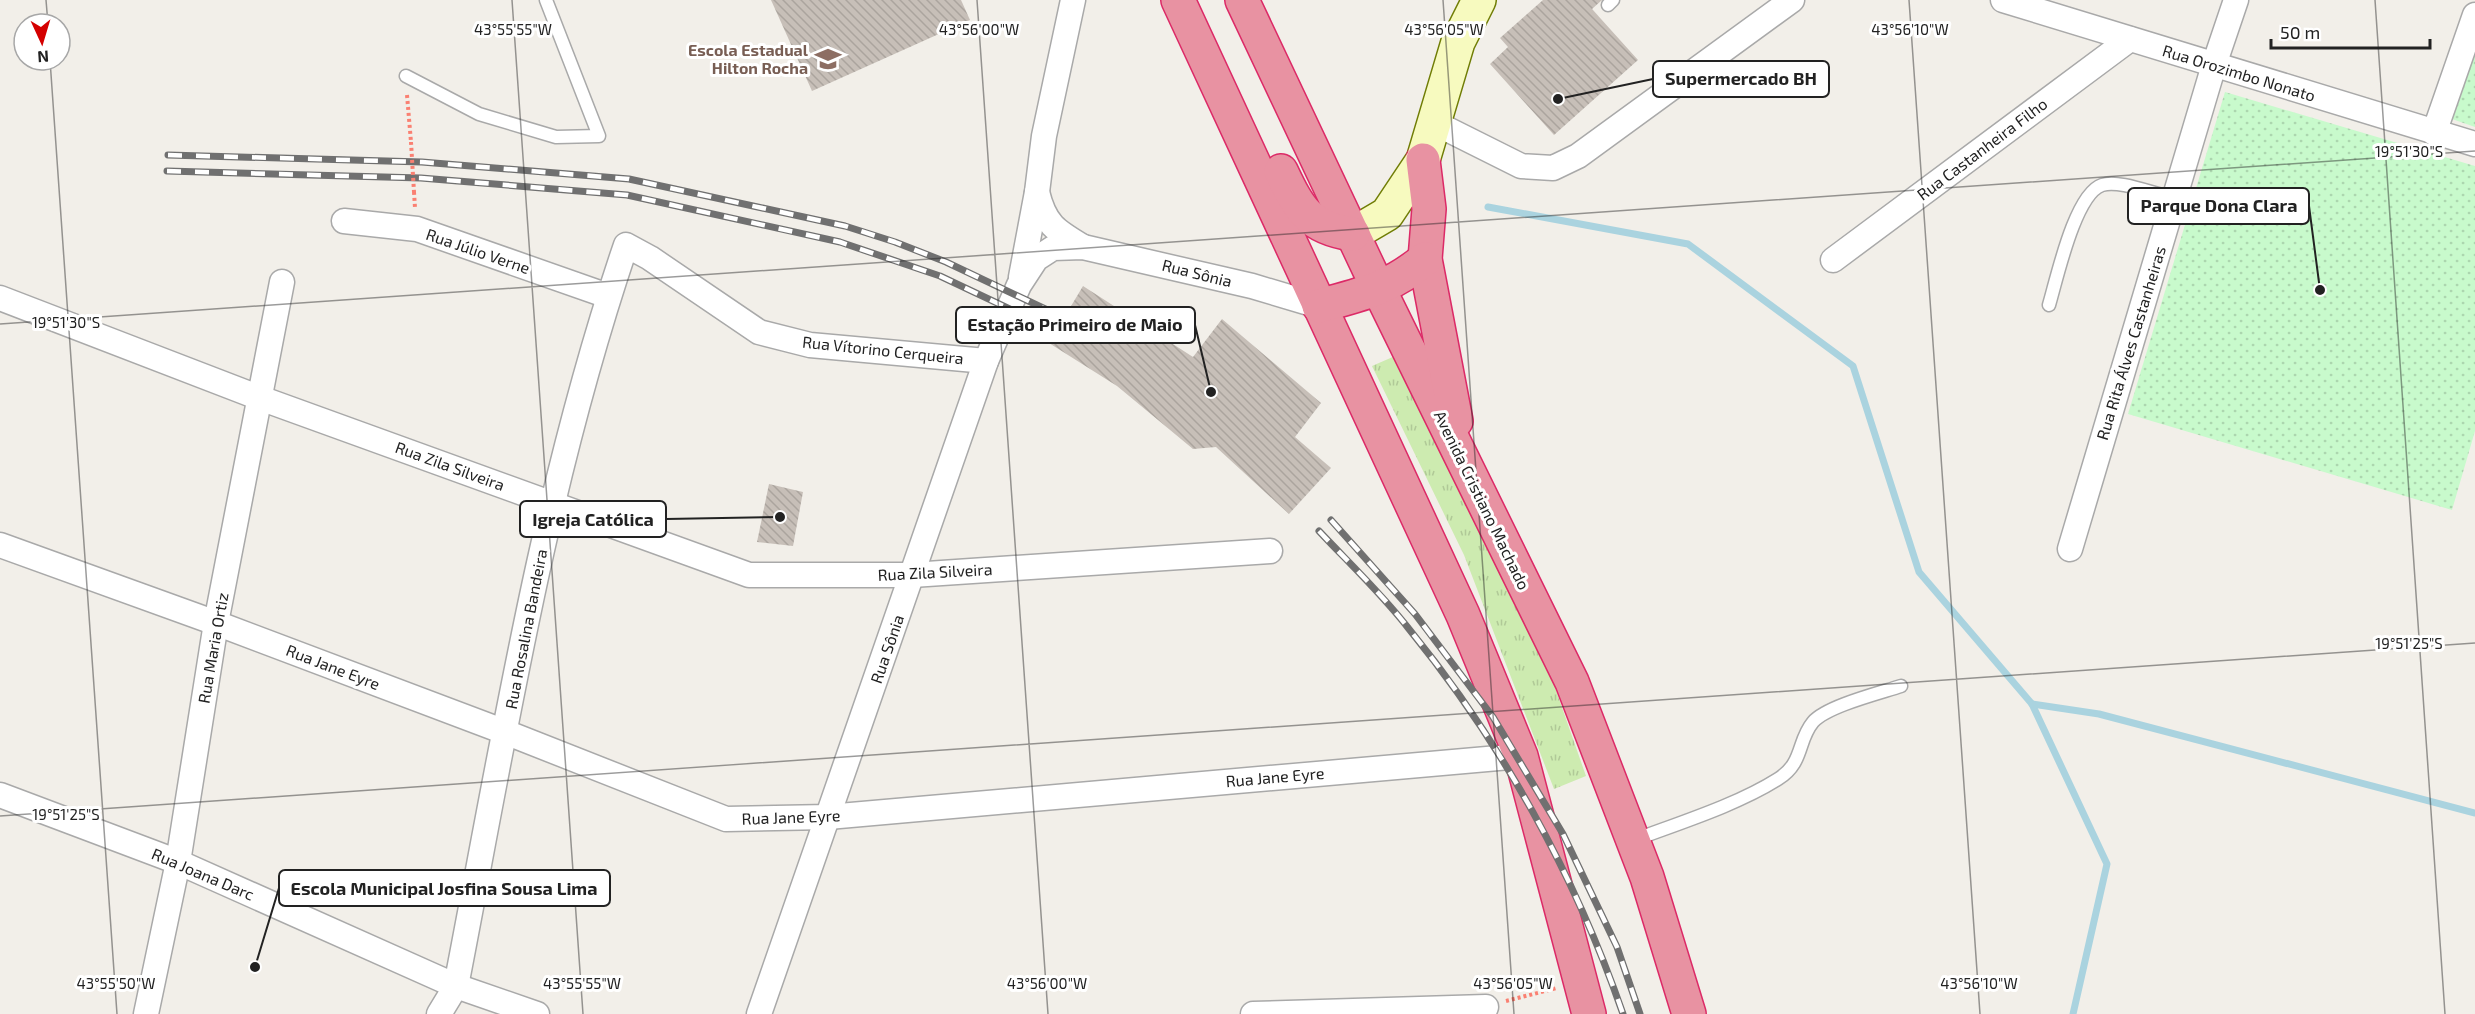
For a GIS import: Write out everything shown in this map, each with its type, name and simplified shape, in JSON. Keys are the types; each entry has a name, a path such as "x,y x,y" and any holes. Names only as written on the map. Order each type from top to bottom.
{"highway":[{"path":"1178,0 1463,615 1521,756 1589,1014"},
{"path":"1188,0 1206,8 1297,205 1315,223 1334,231 1353,234"},
{"name":"Avenida Cristiano Machado","path":"1242,0 1379,289 1572,682 1647,877 1689,1014"},
{"path":"1423,160 1429,209 1425,259 1465,466"},
{"path":"1319,306 1379,289 1405,275 1425,259"}],"street":[{"name":"Rua Sônia","path":"1019,285 1037,192 1044,136 1073,0"},
{"path":"1353,234 1387,214 1423,160 1458,42 1479,0"},
{"path":"1435,123 1521,166 1553,168 1578,156 1792,0"},
{"name":"Rua Orozimbo Nonato","path":"2003,0 2475,144"},
{"name":"Rua Rita Álves Castanheiras","path":"2070,549 2214,65 2236,0"},
{"path":"2434,133 2475,15"},
{"name":"Rua Castanheira Filho","path":"1833,260 2130,39"},
{"path":"1037,192 1043,214 1060,234 1083,247"},
{"name":"Rua Júlio Verne","path":"344,221 417,229 608,296"},
{"name":"Rua Rosalina Bandeira","path":"439,1014 456,986 551,502 608,296 626,245"},
{"name":"Rua Vítorino Cerqueira","path":"626,245 650,258 759,332 810,345 986,361"},
{"name":"Rua Sônia","path":"759,1014 986,361 1019,285 1036,259 1053,248 1083,247 1251,286 1319,306"},
{"name":"Rua Maria Ortiz","path":"146,1014 178,862 216,623 282,282"},
{"name":"Rua Zila Silveira","path":"0,298 260,398 749,575 912,575 1270,551"},
{"name":"Rua Jane Eyre","path":"0,544 505,732 726,819 828,817 1521,756"},
{"name":"Rua Joana Darc","path":"0,795 178,862 456,986 537,1014"},
{"path":"1253,1014 1484,1010"}],"lane":[{"path":"406,76 479,114 556,137 599,136 546,0"},
{"path":"2049,305 2076,215 2090,194 2101,185 2116,184 2175,198"},
{"path":"1633,841 1717,808 1779,779 1796,764 1812,723 1826,712 1901,686"}],"path":[{"path":"406,76 414,192"},
{"path":"1484,1010 1581,981"}],"green space":[{"path":"2475,45 2475,127 2449,118"},
{"path":"2225,92 2475,166 2475,431 2452,510 2128,414"},
{"path":"1395,356 1503,565 1552,679 1586,776 1554,789 1464,555 1372,366"}],"building":[{"path":"771,0 961,0 970,20 812,91"},
{"path":"1543,0 1602,0 1592,9 1638,60 1554,135 1490,64 1508,47 1500,38"},
{"path":"1083,286 1193,357 1222,319 1321,403 1295,437 1331,468 1289,514 1216,447 1193,449 1117,386 1049,343"},
{"path":"769,484 803,492 793,546 757,542"}],"waterway":[{"path":"1488,207 1688,244 1853,366 1919,572 2032,704 2107,864 2073,1014"},
{"path":"2032,704 2099,714 2475,813"}],"railway":[{"path":"168,155 422,162 629,179 845,226 946,262 1058,315"},
{"path":"167,171 421,178 627,195 840,242 940,276 1050,328"},
{"path":"1331,520 1415,614 1493,717 1563,834 1617,947 1640,1014"},
{"path":"1319,531 1399,616 1443,673 1505,764 1559,861 1604,962 1623,1014"}],"place":[{"name":"Escola Estadual Hilton Rocha","path":"828,59"},
{"name":"Supermercado BH","path":"1558,99"},
{"name":"Parque Dona Clara","path":"2320,290"},
{"name":"Estação Primeiro de Maio","path":"1211,392"},
{"name":"Igreja Católica","path":"780,517"},
{"name":"Escola Municipal Josfina Sousa Lima","path":"255,967"}]}
